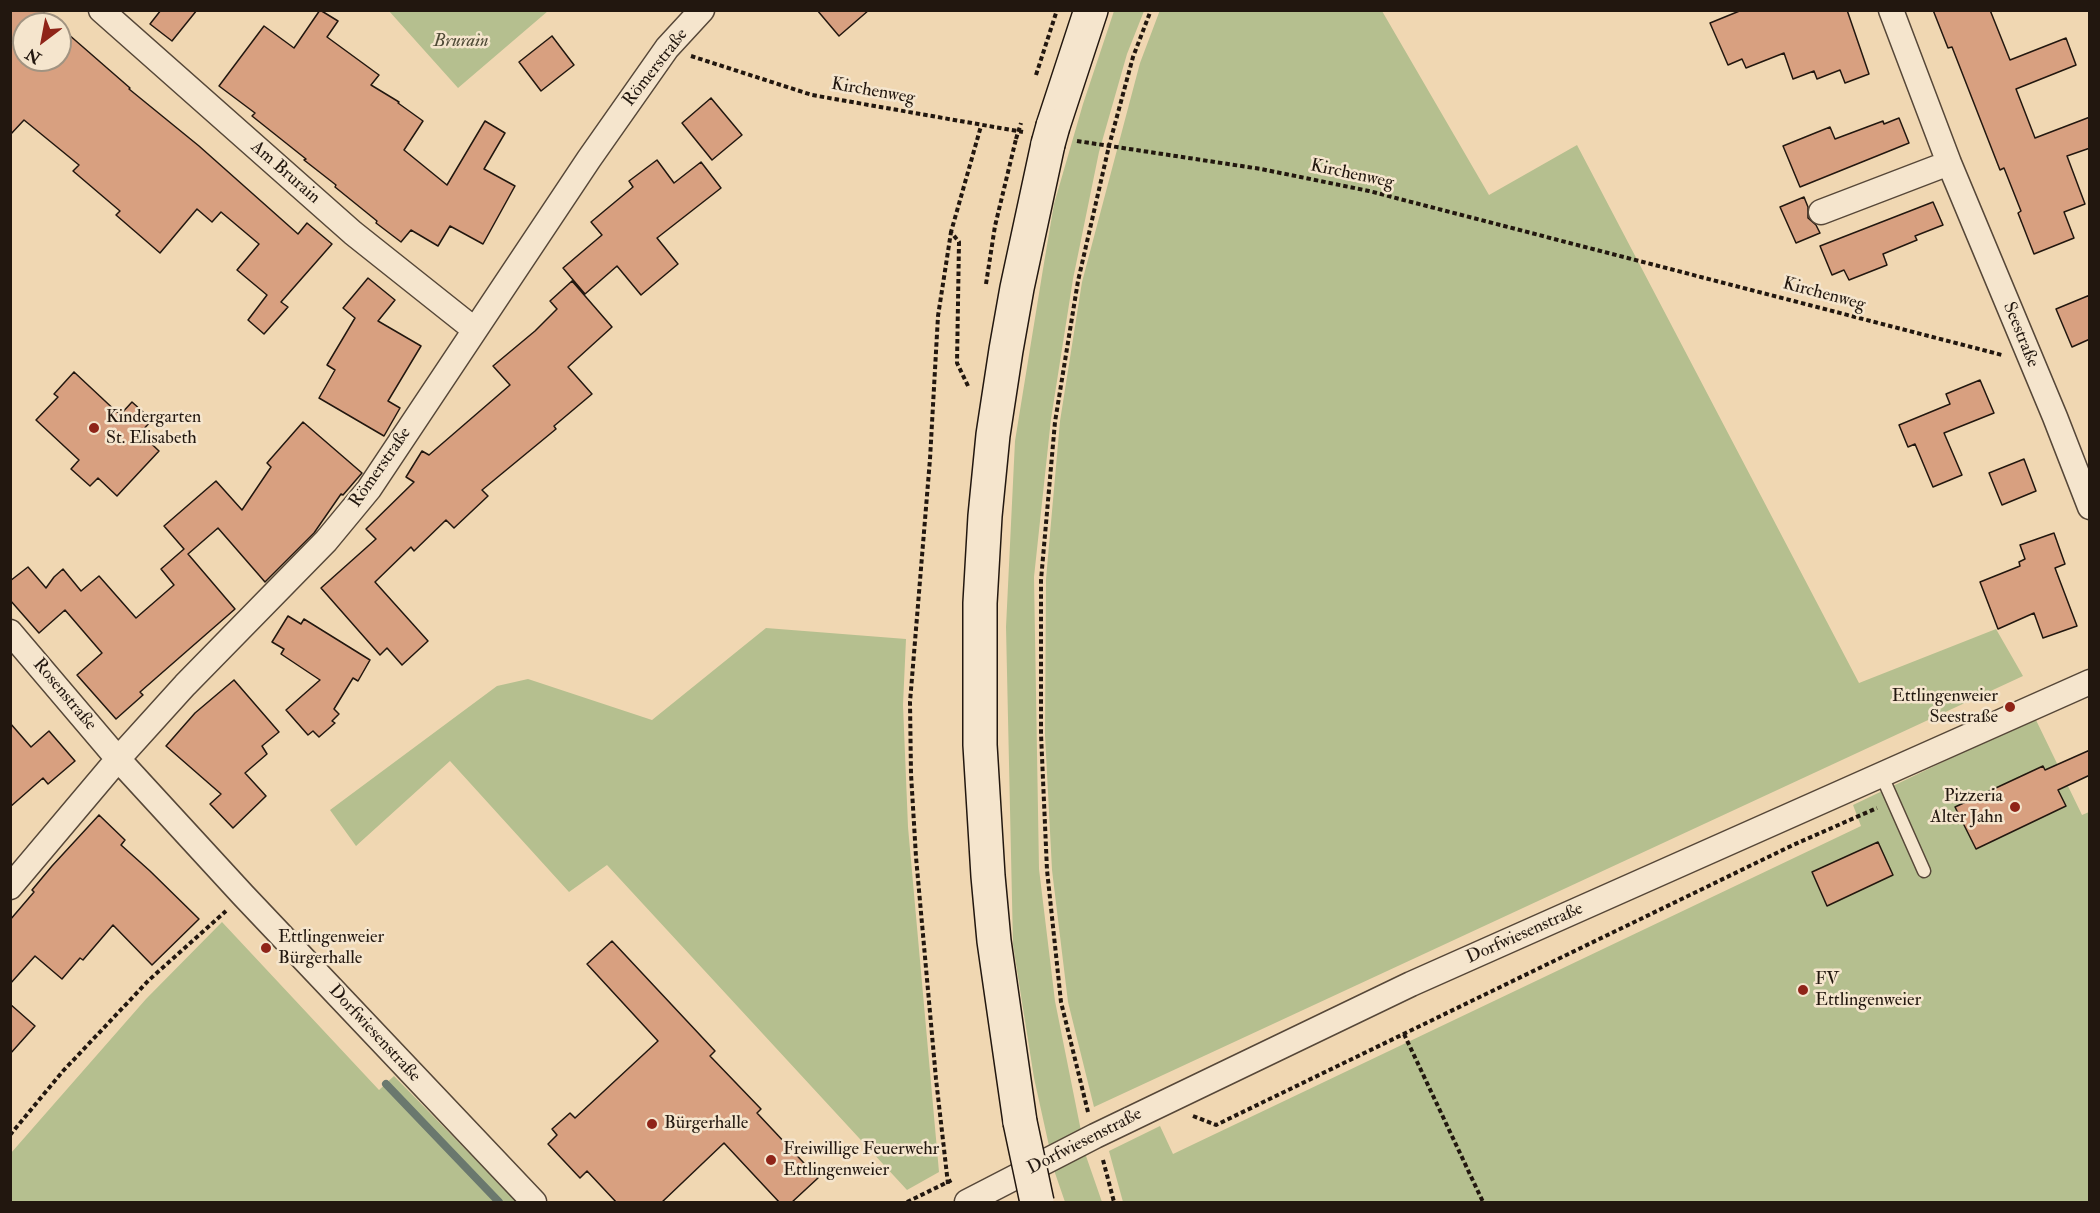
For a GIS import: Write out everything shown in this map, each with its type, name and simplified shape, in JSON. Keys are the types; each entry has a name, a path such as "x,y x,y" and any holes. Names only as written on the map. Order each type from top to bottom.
{"main road":[{"path":"1037,1203 1020,1122 994,941 980,745 980,603 992,446 1019,277 1051,136 1091,10"}],"street":[{"name":"Am Brurain","path":"101,10 353,233 475,330"},
{"name":"Römerstraße","path":"10,887 118,759 185,685 326,541 362,498 589,159 667,48 702,10"},
{"name":"Seestraße","path":"1891,10 1949,163 1997,275 2090,507"},
{"path":"1821,212 1949,163"},
{"name":"Rosenstraße","path":"10,632 118,759"},
{"name":"Dorfwiesenstraße","path":"958,1198 1095,1136 1412,984 2090,682"},
{"name":"Dorfwiesenstraße","path":"118,759 534,1203"}],"lane":[{"path":"1881,774 1924,871"}],"path":[{"path":"1035,77 1057,10"},
{"path":"1114,1203 1061,1002 1047,870 1041,734 1041,580 1055,422 1078,281 1109,146 1133,57 1151,10"},
{"name":"Kirchenweg","path":"667,48 812,95 981,126 1261,170 1369,191 2003,356 2025,348"},
{"path":"1016,140 1021,122"},
{"path":"958,1198 936,1079 916,857 910,702 930,459 938,316 951,232 981,126"},
{"path":"951,232 959,242 957,363 968,386"},
{"path":"1190,1115 1216,1125 1793,845 1893,801"},
{"path":"10,1134 63,1071 150,980 243,895"},
{"path":"1404,1034 1483,1203"}],"green space":[{"path":"1160,10 1382,11 1489,195 1577,145 1859,683 1996,629 2023,676 1094,1107 1068,1002 1052,870 1045,735 1046,579 1060,421 1082,282 1140,63"},
{"name":"Brurain","path":"389,11 548,11 458,88"},
{"path":"1114,11 1144,11 1127,54 1099,152 1073,279 1051,419 1034,577 1039,869 1055,1001 1086,1156 1102,1202 1065,1202 1055,1173 1034,1078 1013,945 1006,627 1015,441 1054,204 1083,104"},
{"path":"766,628 906,639 903,705 908,827 939,1172 907,1190 607,865 569,892 450,761 356,846 330,810 497,686 528,679 652,720"},
{"name":"FV Ettlingenweier","path":"2035,718 2082,815 2089,812 2089,1202 1123,1202 1109,1151 1160,1126 1173,1154 1861,826 1853,805"},
{"path":"222,922 379,1090 394,1076 517,1202 11,1202 11,1153 146,999"}],"building":[{"path":"10,10 41,10 43,12 12,12 12,72 72,72 72,37 298,234 307,223 332,244 281,302 288,307 264,334 248,320 267,295 237,270 259,244 221,212 212,222 197,209 160,253 116,215 120,211 73,171 79,165 24,120 10,135"},
{"path":"161,10 197,10 172,41 150,24"},
{"path":"320,10 338,21 327,37 379,75 371,85 399,102 423,121 404,150 447,185 485,121 505,133 484,169 515,186 483,244 450,226 438,246 411,230 401,242 304,160 306,159 252,116 255,113 219,86 264,26 294,48"},
{"path":"817,10 869,10 839,36"},
{"path":"1742,10 1847,10 1869,74 1845,83 1840,70 1817,79 1814,71 1793,79 1784,53 1746,68 1742,59 1728,65 1710,23"},
{"path":"1933,10 1990,10 2010,60 2066,38 2076,65 2016,89 2035,138 2090,117 2090,148 2067,156 2085,204 2064,212 2074,238 2034,254 2018,213 2021,211 2004,168 2000,170 1952,47 1948,48"},
{"path":"552,36 574,65 541,91 519,62"},
{"path":"711,98 742,135 712,160 682,123"},
{"path":"1899,118 1909,143 1800,187 1783,146 1830,127 1835,139 1883,121 1884,124"},
{"path":"657,160 674,183 701,162 721,188 657,238 678,264 641,295 617,266 585,294 563,268 602,235 591,222 633,187 629,181"},
{"path":"1804,197 1808,207 1808,218 1816,225 1820,233 1796,243 1780,207"},
{"path":"1933,202 1943,225 1915,236 1917,240 1883,254 1887,265 1849,280 1844,270 1832,275 1820,246"},
{"path":"368,278 395,300 378,321 421,346 388,401 400,408 384,436 319,398 335,370 327,365 355,318 343,308"},
{"path":"572,281 612,327 568,367 592,394 554,426 556,429 482,490 488,496 454,528 446,520 414,551 411,547 375,582 428,641 402,665 387,648 380,655 321,588 376,539 366,529 414,482 406,477 422,451 429,455 510,385 493,366 557,309 550,301"},
{"path":"2090,295 2090,339 2072,347 2056,309"},
{"name":"Kindergarten St. Elisabeth","path":"74,372 120,415 132,402 152,420 140,433 159,451 117,496 98,478 90,486 71,469 79,460 36,420 58,397 54,394"},
{"path":"1980,380 1994,413 1944,433 1962,475 1933,487 1915,444 1908,447 1899,425 1950,404 1946,394"},
{"path":"303,422 362,473 343,495 341,494 314,533 265,582 218,528 188,554 235,609 140,692 143,695 116,719 77,675 102,653 65,610 39,633 10,600 10,581 28,567 46,588 63,569 81,591 99,576 136,618 174,585 161,569 184,549 164,526 216,481 242,510 271,467 267,463"},
{"path":"2024,459 2036,491 2002,505 1989,473"},
{"path":"2054,533 2065,564 2055,568 2077,626 2043,638 2034,613 1998,629 1980,582 2020,566 2019,562 2025,559 2020,545"},
{"path":"288,616 301,624 304,619 370,660 358,681 353,678 334,709 339,714 332,721 335,723 319,737 313,731 308,735 286,710 320,680 281,654 284,649 272,642"},
{"path":"234,680 279,732 262,746 267,754 245,773 266,796 233,828 210,804 221,794 166,746 195,713"},
{"path":"10,723 31,747 49,731 75,761 48,784 43,778 10,807"},
{"path":"2090,750 2090,775 2058,790 2066,806 1976,849 1955,807 2043,766 2045,770"},
{"path":"99,815 125,840 121,845 199,919 152,965 113,925 83,960 80,958 62,979 35,956 10,984 10,920 52,866"},
{"path":"1878,842 1893,875 1827,906 1812,872"},
{"name":"Bürgerhalle","path":"612,941 715,1051 710,1056 761,1109 757,1113 818,1178 791,1203 780,1203 724,1143 661,1203 617,1203 587,1171 580,1178 548,1144 557,1135 552,1129 570,1113 575,1118 658,1041 587,964"},
{"path":"10,1004 35,1026 10,1054"}],"waterway":[{"path":"386,1084 499,1202"}],"place":[{"name":"Kindergarten St. Elisabeth","path":"94,428"},
{"name":"Ettlingenweier Seestraße","path":"2010,707"},
{"name":"Pizzeria Alter Jahn","path":"2015,807"},
{"name":"Ettlingenweier Bürgerhalle","path":"266,948"},
{"name":"FV Ettlingenweier","path":"1803,990"},
{"name":"Bürgerhalle","path":"652,1124"},
{"name":"Freiwillige Feuerwehr Ettlingenweier","path":"771,1160"}]}
